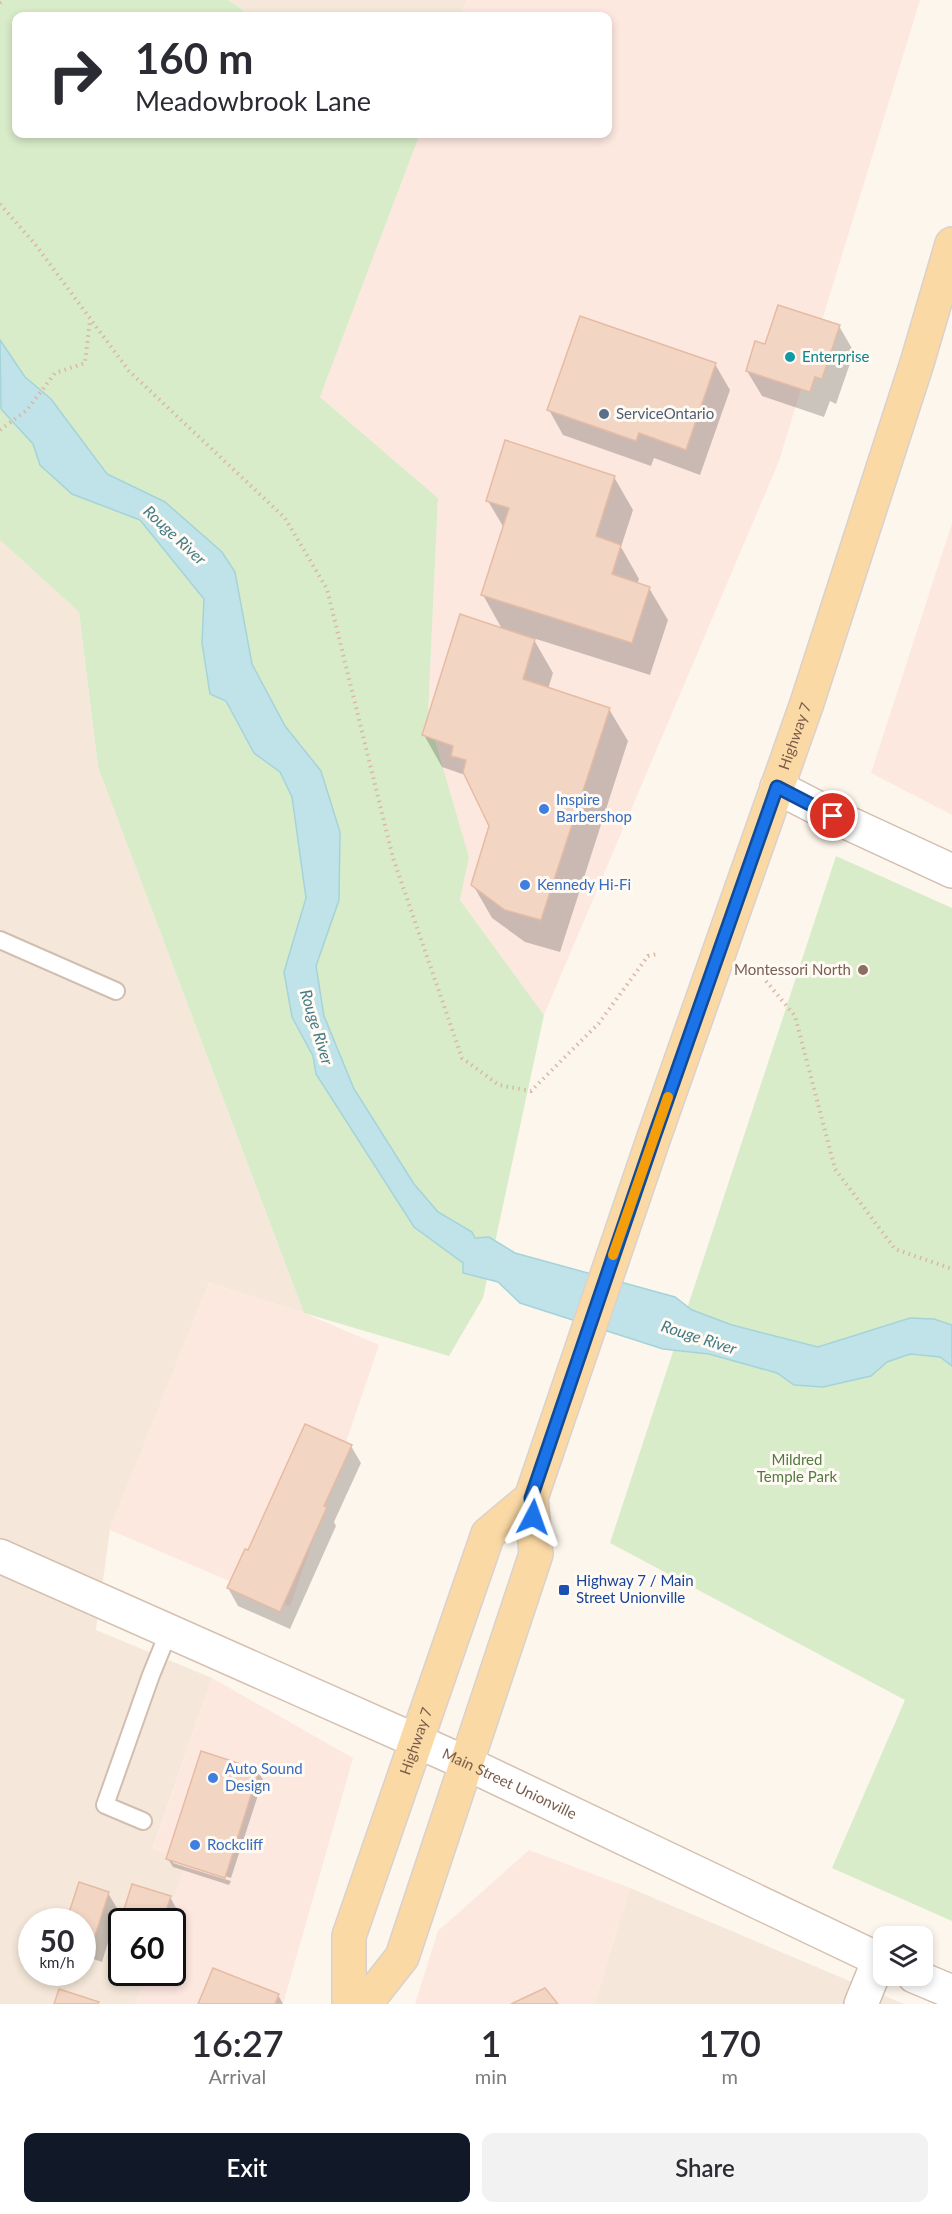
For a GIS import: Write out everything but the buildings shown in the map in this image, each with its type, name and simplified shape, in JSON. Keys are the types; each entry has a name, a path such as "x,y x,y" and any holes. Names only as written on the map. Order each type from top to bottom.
{"main road":[{"name":"Highway 7","path":"365,2004 402,1958 536,1554 531,1498 615,1249 807,703 888,454 952,244"},
{"path":"777,787 952,872"},
{"name":"Highway 7","path":"349,2004 349,1936 488,1534 531,1498"},
{"name":"Main Street Unionville","path":"0,1556 466,1763 873,1957"},
{"path":"861,2004 873,1978"},
{"path":"933,1984 952,1992"}],"lane":[{"path":"0,940 116,990"},
{"path":"142,1821 105,1805 169,1631"}],"path":[{"path":"0,3 4,0"},
{"path":"0,204 35,244 129,371 285,518 327,589 393,858 462,1058 499,1086 531,1091 599,1023 648,956 657,954"},
{"path":"0,430 27,410 56,373 85,363 90,319"},
{"path":"766,981 795,1016 835,1169 895,1249 952,1269"}],"shaded area":[{"path":"228,0 467,0 462,12 246,12"},
{"path":"467,0 920,0 779,461 544,1015 460,900 469,857 428,716 438,498 320,397 418,138 612,138 612,12 462,12"},
{"path":"952,523 952,815 871,773"},
{"path":"0,540 79,612 98,767 304,1313 209,1283 110,1530 96,1630 212,1678 153,1848 187,1863 170,1908 108,1908 108,1986 142,1986 135,2004 0,2004"},
{"path":"209,1283 304,1313 379,1345 290,1607 110,1530"},
{"path":"212,1678 353,1758 283,2004 135,2004 142,1986 186,1986 186,1908 170,1908 186,1863 153,1849"},
{"path":"529,1850 630,1888 594,2004 415,2004 438,1931"},
{"path":"630,1888 904,2004 594,2004"}],"green space":[{"path":"0,0 228,0 246,12 12,12 12,138 418,138 320,397 438,498 428,716 469,857 460,900 544,1015 483,1298 449,1356 304,1313 98,767 79,612 0,540"},
{"name":"Mildred Temple Park","path":"836,856 952,908 952,1921 832,1868 905,1700 610,1543"}],"water":[{"name":"Rouge River","path":"0,340 25,377 51,399 107,474 165,502 222,552 235,572 252,664 285,726 321,771 340,832 339,900 316,966 324,1016 354,1089 414,1184 438,1212 472,1232 475,1238 489,1237 515,1253 675,1297 692,1310 732,1325 818,1347 910,1318 934,1319 952,1325 952,1366 940,1357 910,1354 887,1362 871,1376 823,1387 794,1385 777,1373 709,1354 663,1349 520,1303 498,1282 463,1273 463,1263 414,1227 316,1074 313,1056 292,1017 284,972 306,898 292,797 280,772 254,753 226,701 210,694 202,643 204,599 140,520 72,494 40,465 33,444 1,409"}],"slow traffic":[{"path":"613,1255 668,1097"}],"place":[{"name":"Enterprise","path":"790,357"},
{"name":"ServiceOntario","path":"604,414"},
{"name":"Inspire Barbershop","path":"544,809"},
{"name":"Kennedy Hi-Fi","path":"525,885"},
{"name":"Montessori North","path":"863,970"},
{"name":"Highway 7 / Main Street Unionville","path":"564,1590"},
{"name":"Auto Sound Design","path":"213,1778"},
{"name":"Rockcliff","path":"195,1845"}],"route":[{"path":"533,1517 531,1498 777,787 833,816"}]}
